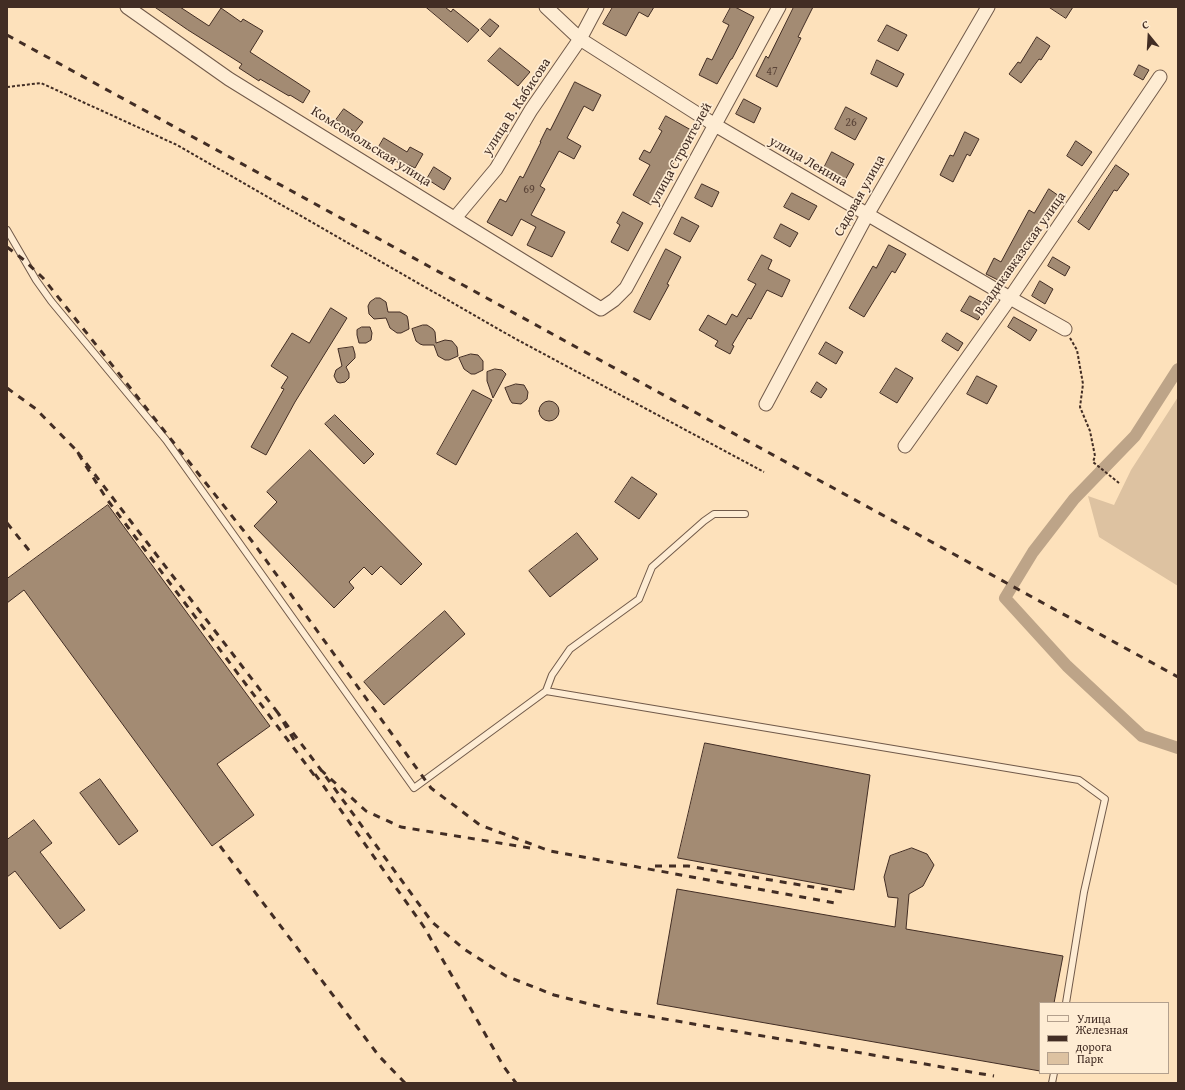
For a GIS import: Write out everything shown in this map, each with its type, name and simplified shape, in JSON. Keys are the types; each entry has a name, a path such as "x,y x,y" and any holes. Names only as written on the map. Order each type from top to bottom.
{"street":[{"name":"Комсомольская улица","path":"127,7 229,79 602,309"},
{"name":"улица Ленина","path":"546,7 580,39 715,125 867,215 1065,329"},
{"name":"улица В. Кабисова","path":"455,218 496,168 531,110 580,39 597,7"},
{"name":"улица Строителей","path":"602,309 626,288 779,7"},
{"name":"Садовая улица","path":"766,404 867,215 988,7"},
{"name":"Владикавказская улица","path":"905,446 1010,298 1160,77"}],"lane":[{"path":"7,230 36,280 51,301 163,436 414,788 546,691 552,675 570,649 639,599 652,568 704,521 714,514 745,514"},
{"path":"546,691 1079,780 1106,799 1084,892 1066,1002"}],"path":[{"path":"7,87 41,83 177,145 514,338 764,472"},
{"path":"1065,329 1077,350 1083,384 1080,407 1090,431 1095,456 1093,462 1119,483"}],"green space":[{"path":"1178,397 1178,586 1099,537 1088,496 1114,505 1131,470"}],"building":[{"path":"155,7 180,7 209,26 221,8 241,22 243,19 263,31 250,52 310,91 303,103 260,79 259,81 239,68 242,64"},
{"path":"426,7 445,7 451,12 453,9 479,30 468,42"},
{"path":"613,7 654,7 648,17 639,12 626,36 603,24"},
{"path":"731,7 735,7 754,17 717,84 699,75 707,58 712,60 729,25 723,22"},
{"path":"794,7 813,7 798,37 801,38 777,87 756,76 766,56 768,58"},
{"path":"1049,7 1073,7 1066,18"},
{"path":"490,19 499,26 490,37 481,29"},
{"path":"887,25 907,35 898,51 878,41"},
{"path":"1037,37 1050,46 1041,60 1039,59 1021,83 1009,74 1018,62 1020,63"},
{"path":"500,48 530,72 518,86 488,61"},
{"path":"877,60 904,74 897,87 871,74"},
{"path":"1139,65 1149,70 1143,80 1134,75"},
{"path":"575,82 601,95 593,111 584,106 567,138 581,146 574,159 559,151 540,186 545,189 531,215 565,232 552,257 527,245 536,227 521,219 512,236 487,222 500,199 506,202 520,176 523,178 547,128 550,130"},
{"path":"744,99 761,108 754,123 736,114"},
{"path":"846,107 867,118 855,140 835,129"},
{"path":"344,109 363,122 355,132 336,120"},
{"path":"666,116 691,130 651,205 633,195 650,165 639,159 644,150 650,153 662,131 659,129"},
{"path":"965,132 979,139 970,156 967,154 953,182 940,175 950,155 953,156"},
{"path":"384,138 407,152 410,147 423,154 415,168 400,161 399,163 377,150"},
{"path":"1076,141 1092,152 1082,166 1067,156"},
{"path":"832,152 854,164 844,182 823,170"},
{"path":"1116,165 1129,174 1117,191 1114,190 1089,230 1078,222"},
{"path":"434,167 451,178 444,190 427,179"},
{"path":"702,184 719,192 712,207 695,198"},
{"path":"1049,189 1059,196 1049,212 1046,211 1020,258 1018,257 1004,283 986,274 994,258 1001,262 1029,210 1034,213"},
{"path":"792,193 817,206 809,220 784,207"},
{"path":"623,212 643,223 628,251 611,242 620,225 617,223"},
{"path":"682,217 699,226 690,242 674,234"},
{"path":"781,224 798,233 790,247 774,238"},
{"path":"889,245 906,254 895,273 892,271 864,317 849,308 873,266 876,268"},
{"path":"666,249 681,257 667,284 669,285 650,320 634,312"},
{"path":"762,255 772,260 768,269 790,280 782,297 767,290 751,319 748,318 732,345 734,346 730,354 715,346 718,341 699,330 708,315 726,325 732,314 737,317 756,284 748,280"},
{"path":"1053,257 1070,267 1065,276 1048,266"},
{"path":"1040,281 1053,289 1045,304 1032,296"},
{"path":"970,296 987,305 978,320 961,311"},
{"path":"376,298 380,298 386,302 388,312 400,312 407,316 409,329 401,333 397,333 390,328 386,318 374,319 369,314 368,306 370,302"},
{"path":"331,308 347,318 295,402 266,455 251,447 284,389 281,388 288,377 271,366 292,333 309,343"},
{"path":"1014,317 1037,330 1030,341 1008,327"},
{"path":"427,325 433,329 435,332 436,343 445,340 452,341 457,347 458,356 445,360 438,356 434,345 423,345 416,341 412,329"},
{"path":"362,327 370,327 372,333 371,340 366,343 359,343 357,335 357,330"},
{"path":"947,333 963,343 958,351 942,341"},
{"path":"826,342 843,352 836,364 819,354"},
{"path":"353,347 355,358 346,367 349,373 349,378 345,382 337,382 334,376 336,370 342,366 338,349"},
{"path":"471,354 478,355 483,361 483,370 475,374 471,374 464,369 459,358"},
{"path":"896,368 913,378 897,403 880,393"},
{"path":"495,369 502,370 506,374 493,398 487,381 487,372"},
{"path":"977,376 997,386 987,404 967,394"},
{"path":"817,382 827,389 821,398 811,392"},
{"path":"516,384 524,385 528,392 527,399 521,404 512,403 505,388"},
{"path":"473,390 492,400 456,465 437,454"},
{"path":"549,401 556,404 559,411 556,418 549,421 542,418 539,411 542,404"},
{"path":"335,415 374,454 364,464 325,424"},
{"path":"310,450 422,564 401,585 381,566 372,575 364,567 349,582 354,588 334,608 254,526 277,502 267,492"},
{"path":"632,477 657,494 639,519 615,502"},
{"path":"108,505 270,726 217,764 254,815 212,846 24,590 7,603 7,579"},
{"path":"577,533 598,559 550,597 529,571"},
{"path":"445,611 465,634 384,705 364,682"},
{"path":"705,743 870,775 854,890 678,858"},
{"path":"100,779 138,831 119,845 80,793"},
{"path":"34,820 52,843 40,852 85,910 60,929 15,871 7,877 7,840"},
{"path":"912,848 927,854 934,865 923,886 909,894 906,929 1063,956 1054,1002 1039,1002 1039,1071 657,1004 677,889 895,927 898,898 888,897 884,877 890,856"}],"waterway":[{"path":"1178,369 1135,436 1074,499 1033,552 1005,598 1067,666 1142,736 1178,748"}],"railway":[{"path":"7,35 1178,677"},
{"path":"7,247 24,260 43,278 255,545 431,788 480,825 550,851 840,904"},
{"path":"7,388 36,409 76,450"},
{"path":"278,713 76,450 106,498 317,779"},
{"path":"7,523 32,554"},
{"path":"294,740 278,713 321,770"},
{"path":"530,848 401,827 366,811 321,770 432,922 464,949 506,976 554,995 613,1010 994,1076"},
{"path":"315,774 424,927 504,1067 516,1083"},
{"path":"220,846 379,1056 405,1083"},
{"path":"655,866 688,866 842,892"}]}
